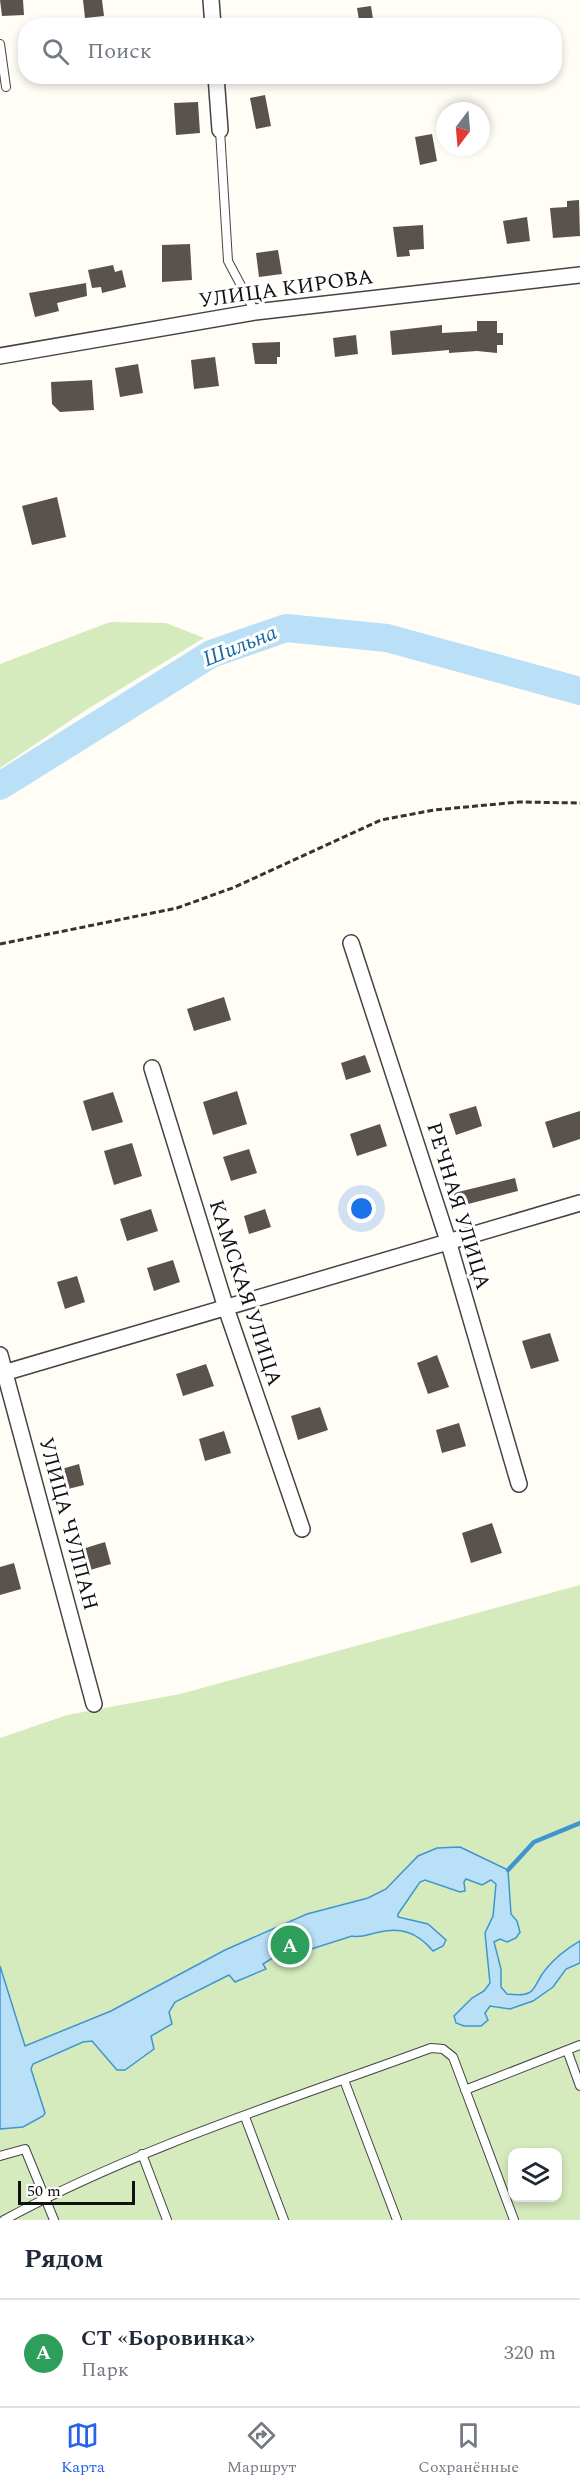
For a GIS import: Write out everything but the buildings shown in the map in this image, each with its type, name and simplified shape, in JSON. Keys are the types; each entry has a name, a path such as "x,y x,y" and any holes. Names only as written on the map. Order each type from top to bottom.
{"street":[{"path":"212,0 213,18"},
{"path":"217,84 220,130"},
{"name":"УЛИЦА КИРОВА","path":"0,356 255,312 580,275"},
{"name":"РЕЧНАЯ УЛИЦА","path":"351,943 449,1244 519,1484"},
{"name":"КАМСКАЯ УЛИЦА","path":"152,1068 226,1308 302,1529"},
{"path":"3,1373 449,1244 580,1203"},
{"name":"УЛИЦА ЧУЛПАН","path":"0,1354 3,1373 94,1704"}],"lane":[{"path":"0,44 6,87"},
{"path":"220,130 228,261 255,312"},
{"path":"465,2090 580,2045"},
{"path":"4,2220 45,2198 142,2154 431,2048 443,2049 453,2057 514,2220"},
{"path":"567,2050 580,2086"},
{"path":"344,2080 397,2220"},
{"path":"245,2116 284,2220"},
{"path":"0,2156 25,2149 54,2220"},
{"path":"142,2154 167,2220"}],"path":[{"path":"0,944 177,908 235,887 381,820 434,810 509,803 580,803"}],"green space":[{"path":"110,622 166,623 204,638 86,710 0,768 0,664"},
{"path":"580,1585 580,2220 0,2220 0,1738 67,1715 180,1694"}],"water":[{"path":"460,1847 508,1870 511,1914 517,1921 520,1932 516,1938 507,1942 500,1939 494,1942 501,1969 501,1987 507,1994 518,1995 530,1992 550,1965 580,1941 580,1963 566,1969 553,1987 533,2001 510,2009 490,2006 485,2013 488,2020 481,2026 464,2026 456,2023 454,2016 472,1998 484,1991 490,1983 485,1933 493,1916 496,1884 491,1880 482,1885 466,1879 465,1891 460,1892 425,1880 420,1882 398,1917 428,1924 446,1940 443,1946 433,1951 421,1939 407,1932 384,1931 352,1936 283,1958 274,1957 263,1964 266,1969 235,1982 229,1975 175,2002 169,2012 172,2024 151,2036 154,2049 125,2070 117,2070 92,2041 83,2042 33,2064 31,2069 45,2113 23,2127 0,2129 0,1966 25,2046 111,2011 225,1950 307,1914 368,1898 386,1889 418,1856 437,1848"}],"waterway":[{"name":"Шильна","path":"0,786 211,654 286,628 387,638 580,691"},
{"path":"508,1870 534,1842 580,1823"}],"place":[{"name":"СТ «Боровинка»","path":"290,1945"}]}
